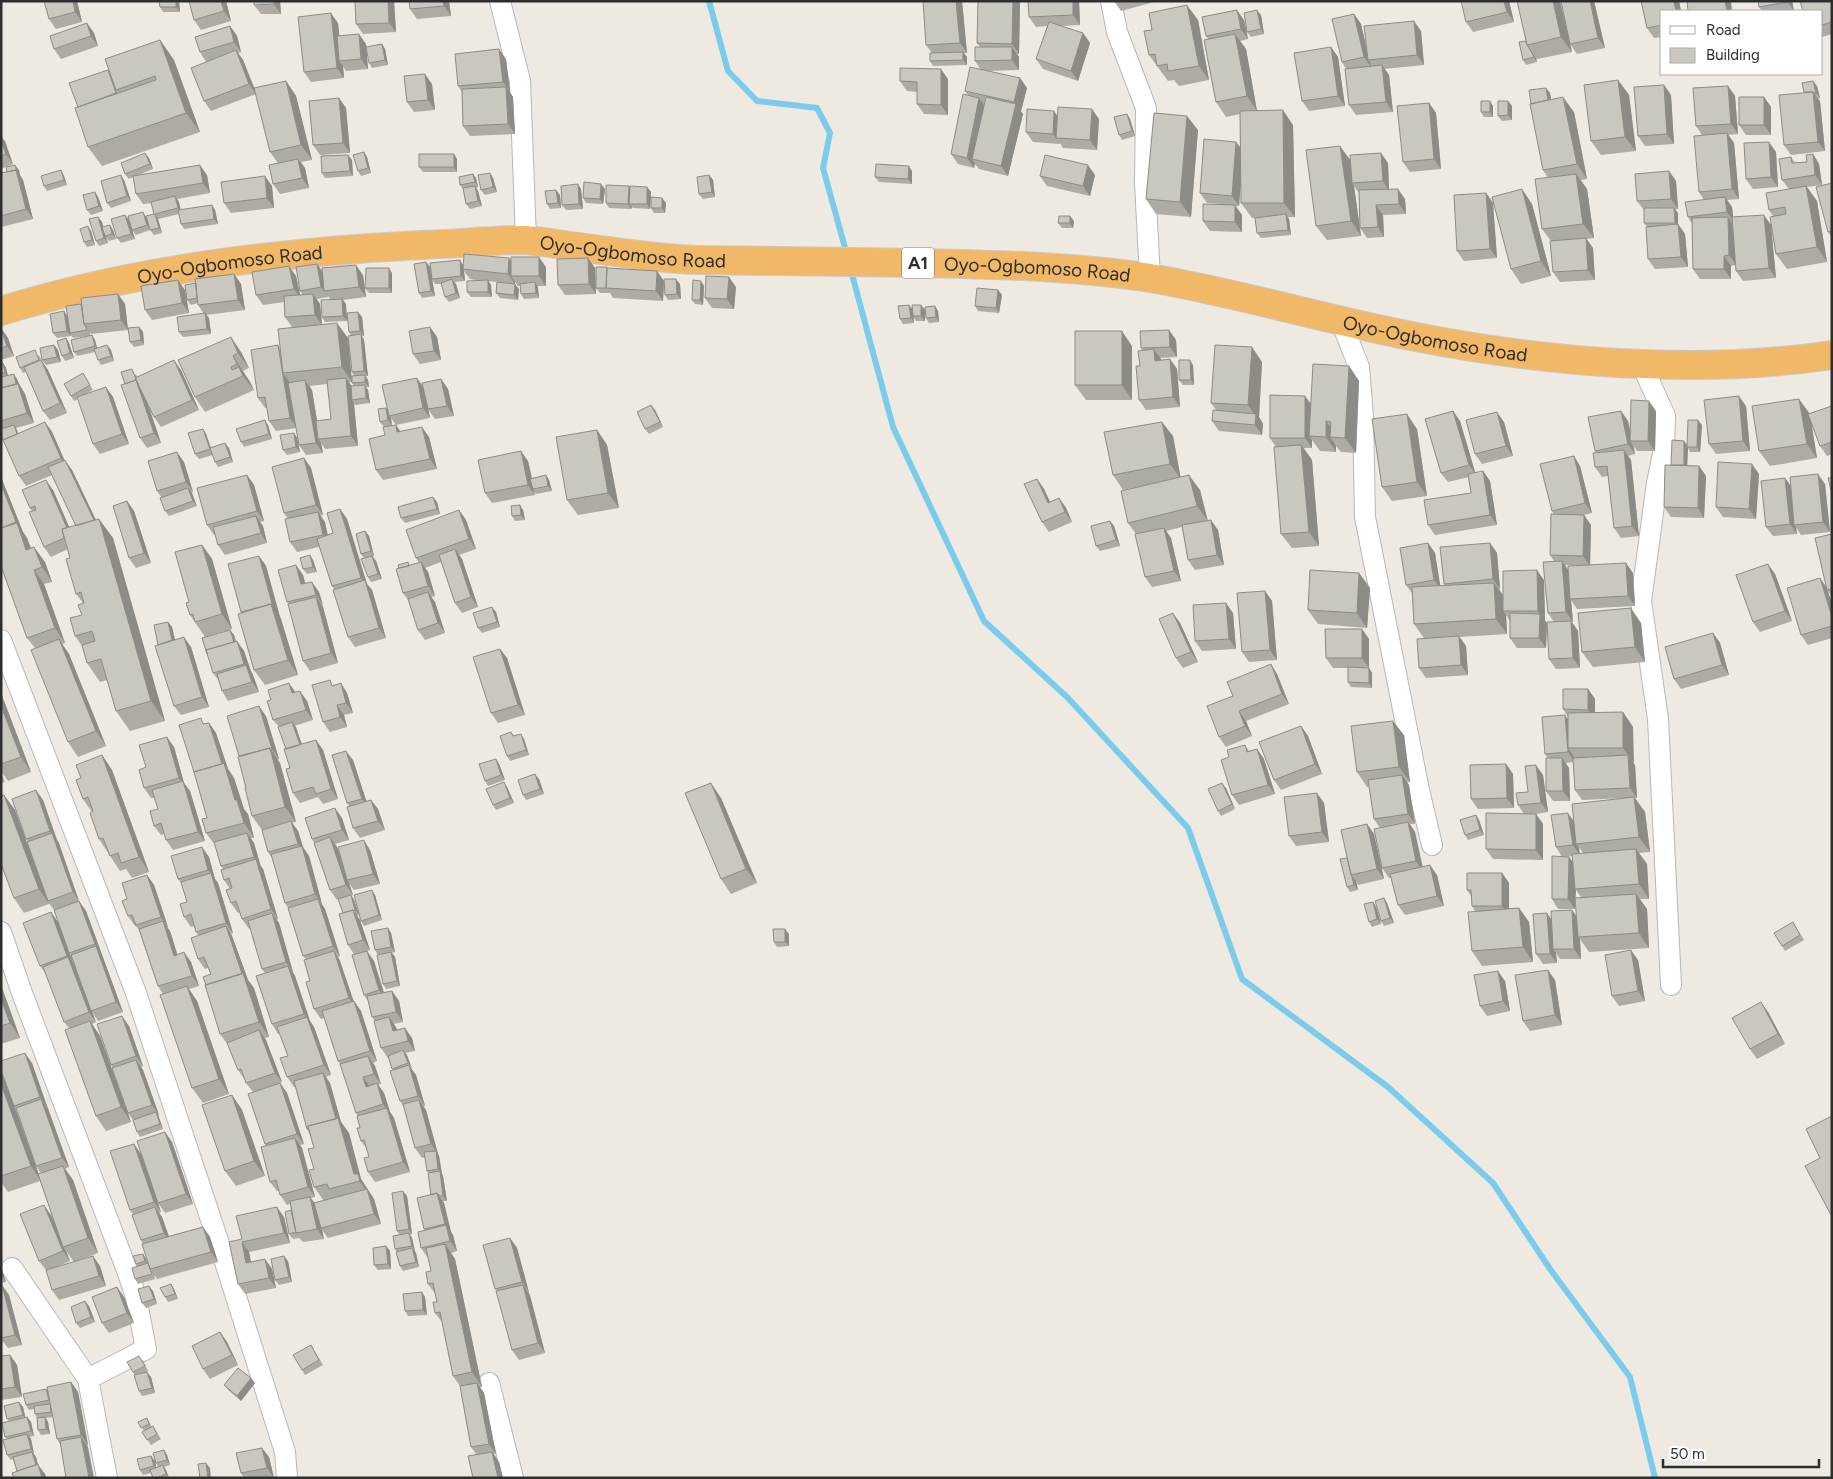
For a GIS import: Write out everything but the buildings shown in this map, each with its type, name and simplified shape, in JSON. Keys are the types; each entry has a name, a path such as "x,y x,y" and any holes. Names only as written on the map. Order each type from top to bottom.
{"highway":[{"name":"Oyo-Ogbomoso Road","path":"1,311 34,301 141,276 246,260 366,248 526,240 677,260 1000,265 1085,269 1150,278 1413,337 1493,351 1607,362 1711,366 1796,360 1832,355"}],"street":[{"path":"500,1 520,82 526,240"},
{"path":"1110,1 1117,32 1146,108 1145,183 1150,278"},
{"path":"1341,321 1359,367 1363,416 1365,517 1415,770 1432,845"},
{"path":"1642,363 1665,416 1664,449 1657,483 1641,600 1658,719 1671,985"},
{"path":"1,640 136,993 227,1268 285,1452 288,1478"},
{"path":"1,932 22,993 128,1273 141,1317 146,1349 88,1379"},
{"path":"12,1268 88,1379 107,1478"},
{"path":"489,1383 513,1478"}],"waterway":[{"path":"709,1 728,71 757,101 817,108 830,133 823,168 847,255"},
{"path":"850,267 893,427 984,621 1067,697 1188,828 1242,979 1388,1087 1493,1183 1550,1269 1630,1377 1655,1478"}]}
